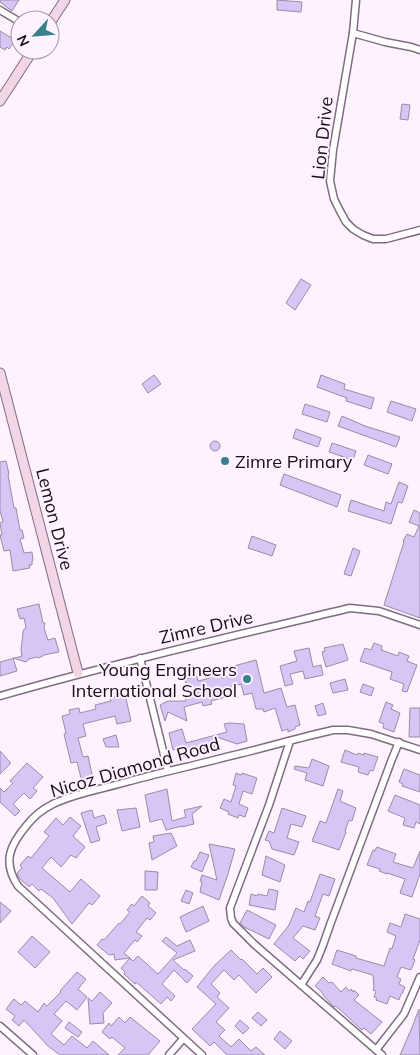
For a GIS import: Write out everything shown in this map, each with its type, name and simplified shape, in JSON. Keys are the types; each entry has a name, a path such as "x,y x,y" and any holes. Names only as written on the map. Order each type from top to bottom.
{"street":[{"name":"Lion Drive","path":"356,0 353,33 333,150 330,181 334,199 346,222 354,230 373,240 386,239 420,230"},
{"path":"353,33 420,50"},
{"path":"0,101 27,60"},
{"name":"Lemon Drive","path":"0,373 78,673"},
{"name":"Zimre Drive","path":"0,696 78,673 350,608 378,610 420,625"},
{"path":"140,658 168,771"},
{"name":"Nicoz Diamond Road","path":"202,1055 18,886 10,871 9,861 10,851 16,838 40,812 53,804 71,797 333,730 348,730 371,734 420,750"},
{"path":"290,741 269,805 230,908 233,923 254,944 382,1055"},
{"path":"301,985 324,946 330,925 399,742"},
{"path":"376,1050 404,1014 420,977"},
{"path":"0,1026 33,1055"},
{"path":"169,1055 184,1039"}],"building":[{"path":"0,0 19,0 13,10 0,2"},
{"path":"277,0 302,2 301,12 277,10"},
{"path":"0,31 10,37 10,48 9,49 7,47 5,50 0,47"},
{"path":"402,104 410,105 408,120 400,119"},
{"path":"301,279 311,285 295,310 286,303"},
{"path":"154,375 161,384 148,393 142,384"},
{"path":"321,375 345,384 344,389 374,398 371,409 346,401 347,398 317,387"},
{"path":"391,401 416,409 412,421 387,412"},
{"path":"305,404 330,412 327,422 302,414"},
{"path":"342,416 365,426 400,437 396,447 338,426"},
{"path":"296,429 321,438 318,447 293,438"},
{"path":"213,441 217,441 220,446 219,450 213,451 210,448 210,444"},
{"path":"332,443 356,451 353,460 329,452"},
{"path":"368,455 392,464 388,474 364,465"},
{"path":"6,461 14,508 16,508 20,530 22,530 24,538 20,539 24,553 32,552 33,560 32,565 29,565 30,568 13,571 10,550 4,551 0,535 2,535 0,523 3,522 0,510 0,462"},
{"path":"284,474 341,495 337,507 280,485"},
{"path":"399,482 408,486 402,503 398,502 391,524 348,511 351,500 384,511 386,502 391,504"},
{"path":"414,510 420,513 420,618 384,605 403,541 407,534 414,537 419,526 409,522"},
{"path":"252,536 276,545 272,556 248,548"},
{"path":"353,548 360,551 351,576 344,574"},
{"path":"39,604 48,640 55,638 59,652 29,659 26,662 14,658 22,656 23,631 26,627 24,618 20,619 17,609"},
{"path":"374,643 382,646 381,650 398,656 399,652 409,656 407,661 417,665 407,692 402,691 404,684 390,679 392,672 360,661 365,648 371,650"},
{"path":"343,644 348,660 326,667 322,652 325,651 324,648"},
{"path":"309,648 313,667 321,665 323,675 305,679 303,671 290,674 293,684 285,686 280,666 297,661 294,651"},
{"path":"13,658 17,671 0,676 0,662"},
{"path":"256,660 264,693 281,688 287,707 295,705 300,725 295,727 295,729 288,732 288,729 282,731 275,708 264,712 263,709 256,709 252,693 244,695 241,684 224,689 226,697 211,701 212,704 203,706 202,702 184,707 187,721 168,712 165,721 160,705 168,701 186,701 184,693 188,692 185,679 197,676 198,681 210,678 208,673 220,670 222,678 236,674 234,666"},
{"path":"345,679 348,690 333,693 330,683"},
{"path":"363,684 374,688 371,696 360,692"},
{"path":"125,694 131,721 117,724 115,716 83,724 86,736 78,738 83,757 88,756 93,779 82,782 77,762 71,763 62,716 70,714 69,710 79,708 80,713 96,709 95,705 111,701 110,698"},
{"path":"386,702 393,705 391,709 400,713 394,732 383,728 384,724 379,722"},
{"path":"323,703 326,714 318,716 315,706"},
{"path":"410,708 420,708 420,737 409,737"},
{"path":"224,724 244,724 247,741 237,744 217,737 219,745 212,747 213,750 205,753 204,748 189,752 189,755 179,758 176,749 173,750 169,733 182,729 186,743 227,732"},
{"path":"116,735 119,747 106,747 103,739"},
{"path":"345,750 357,755 358,753 364,755 364,753 378,757 373,771 370,770 368,775 358,772 359,767 341,762"},
{"path":"0,751 10,764 0,774"},
{"path":"312,759 329,766 323,786 305,780 307,773 294,769 295,766 309,768"},
{"path":"27,763 43,777 33,788 37,791 30,799 24,793 13,804 20,811 15,816 0,802 0,788 4,792 13,783 10,781"},
{"path":"404,769 420,775 420,792 402,786 403,784 399,782"},
{"path":"236,773 257,778 252,794 243,791 239,804 248,808 245,817 239,815 238,818 220,808 224,799 231,802 236,786 233,785"},
{"path":"167,789 172,821 186,817 184,810 202,806 192,814 194,824 166,830 162,819 150,822 145,795"},
{"path":"338,789 343,791 340,801 356,808 352,821 349,820 339,850 312,841 320,821 326,823"},
{"path":"395,795 420,805 420,824 416,822 414,828 403,825 405,818 388,811"},
{"path":"136,808 140,827 122,831 117,810"},
{"path":"282,808 306,816 302,827 291,824 287,838 299,842 294,855 272,849 269,841 265,840 269,831 274,833"},
{"path":"92,810 94,818 104,815 107,823 96,827 100,840 91,843 81,813"},
{"path":"70,817 81,826 73,836 85,847 76,858 71,855 61,867 51,857 42,868 70,892 81,879 100,896 92,905 89,903 72,924 53,898 41,889 39,891 32,884 29,887 19,878 17,873 22,868 20,865 28,856 31,858 49,836 44,832 56,818 63,825"},
{"path":"171,833 177,846 152,860 149,843 154,842 153,836"},
{"path":"209,844 235,849 219,900 200,892 202,875 217,880"},
{"path":"377,847 396,854 393,862 413,868 420,851 420,874 412,897 400,893 405,879 387,874 379,871 380,869 367,865 373,850 375,851"},
{"path":"200,852 209,855 202,872 191,867"},
{"path":"266,856 285,865 280,882 262,875"},
{"path":"145,871 158,872 157,890 145,890"},
{"path":"320,874 335,879 329,896 323,894 315,916 320,918 315,930 303,926 293,938 310,951 303,959 300,956 295,961 274,944 289,925 296,908 304,912 308,901 310,902"},
{"path":"269,889 278,891 275,910 249,905 251,894 267,896"},
{"path":"186,890 193,893 189,904 181,901"},
{"path":"142,896 150,903 148,906 156,913 150,920 147,918 136,932 142,936 137,942 135,940 124,953 130,958 115,960 114,954 109,955 97,945 120,924 130,912 127,910 132,904 134,906"},
{"path":"0,902 11,911 0,923"},
{"path":"203,906 209,921 186,932 180,917"},
{"path":"247,910 276,925 269,939 244,927 240,923"},
{"path":"405,914 420,919 420,940 411,970 401,967 397,977 401,979 399,984 405,987 399,1000 390,996 387,1004 376,1000 377,998 374,997 376,991 373,990 373,975 352,969 351,971 332,964 337,950 384,966 396,936 387,932 390,923 401,927"},
{"path":"32,936 50,952 35,968 18,952"},
{"path":"166,937 177,946 190,940 195,951 173,960 193,976 187,983 174,970 162,984 175,996 171,1001 167,997 161,1004 136,982 135,984 124,974 125,972 121,968 130,958 133,961 138,956 158,974 177,953 162,941"},
{"path":"231,950 257,974 263,968 272,977 256,993 239,975 234,980 224,970 211,984 220,993 217,997 229,1008 216,1022 225,1030 219,1036 231,1047 239,1039 251,1051 256,1047 265,1055 227,1055 214,1042 210,1046 192,1029 216,1004 197,987 214,966"},
{"path":"77,972 86,979 78,989 87,997 77,1010 66,1001 54,1014 62,1021 51,1034 64,1045 72,1036 87,1048 93,1041 109,1055 60,1055 48,1046 24,1020 19,1026 12,1020 15,1016 6,1009 14,999 21,1005 25,1001 38,1012 44,1003 47,1006 61,992"},
{"path":"323,977 329,983 332,982 341,992 346,987 349,991 351,989 353,992 354,990 359,995 354,1000 382,1022 371,1034 364,1028 362,1030 336,1006 334,1007 315,986"},
{"path":"100,992 112,1003 103,1013 104,1023 90,1024 88,998 92,1001"},
{"path":"419,1009 420,1055 400,1055 413,1025"},
{"path":"258,1012 267,1020 261,1026 252,1018"},
{"path":"119,1017 125,1023 130,1017 160,1041 148,1055 118,1055 125,1048 112,1037 110,1039 102,1032 109,1023 111,1026"},
{"path":"240,1020 249,1028 243,1034 235,1026"},
{"path":"69,1022 82,1032 78,1037 65,1028"},
{"path":"280,1031 292,1041 285,1049 274,1039"}],"place":[{"name":"Zimre Primary","path":"225,461"},
{"name":"Young Engineers International School","path":"247,679"}]}
